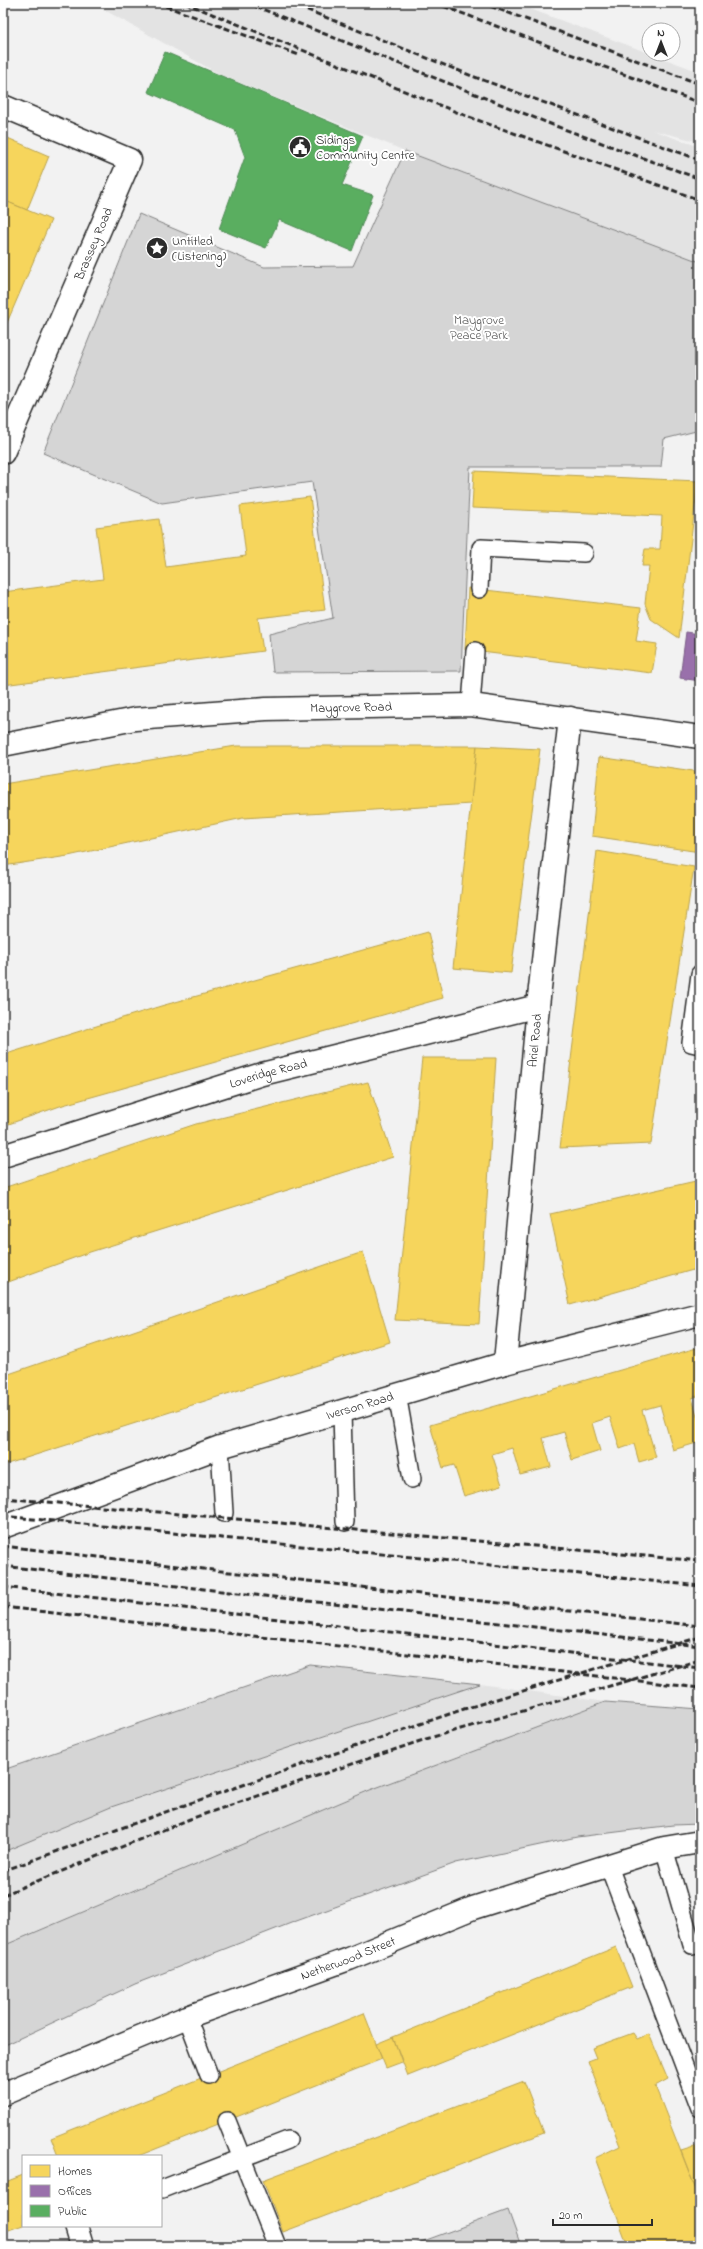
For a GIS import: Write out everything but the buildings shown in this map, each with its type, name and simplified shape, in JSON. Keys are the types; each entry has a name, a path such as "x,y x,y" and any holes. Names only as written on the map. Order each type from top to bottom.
{"street":[{"name":"Brassey Road","path":"3,106 130,160 3,454"},
{"name":"Maygrove Road","path":"3,745 135,719 266,709 471,704 700,737"},
{"name":"Ariel Road","path":"505,1363 538,1006 570,718"},
{"name":"Loveridge Road","path":"3,1156 262,1074 538,1006"},
{"name":"Iverson Road","path":"3,1527 220,1447 505,1363 700,1314"},
{"name":"Netherwood Street","path":"3,2094 187,2017 349,1959 473,1908 608,1864 664,1848 700,1842"},
{"path":"76,2227 82,2246"}],"lane":[{"path":"479,589 481,548 584,553"},
{"path":"471,704 475,651"},
{"path":"700,974 691,1043 700,1045"},
{"path":"397,1394 412,1479"},
{"path":"342,1412 345,1522"},
{"path":"220,1447 224,1513"},
{"path":"664,1848 692,1945 700,1943"},
{"path":"608,1864 700,2108"},
{"path":"187,2017 209,2075"},
{"path":"227,2121 277,2246"},
{"path":"162,2189 288,2140"}],"shaded area":[{"path":"92,3 514,3 641,50 641,62 673,62 700,72 700,142 652,130 700,147 700,262 405,151 221,75"},
{"path":"480,1684 605,1702 370,1790 3,1946 3,1852 111,1807"}],"green space":[{"name":"Maygrove Peace Park","path":"405,151 700,262 700,430 664,439 661,467 470,467 461,671 273,672 269,634 333,618 312,482 162,503 43,453 139,214 264,267 353,266"},
{"path":"310,1665 480,1684 111,1807 3,1852 3,1770"},
{"path":"605,1702 700,1709 700,1824 673,1825 577,1837 456,1863 291,1923 135,1984 3,2046 3,1946 370,1790"},
{"path":"508,2210 521,2246 410,2246"}],"railway":[{"path":"157,3 299,55"},
{"path":"185,3 469,117 700,200"},
{"path":"247,3 553,125 700,179"},
{"path":"290,3 472,76 700,160"},
{"path":"435,3 700,103"},
{"path":"482,3 700,84"},
{"path":"3,1498 700,1561"},
{"path":"3,1516 700,1586"},
{"path":"3,1546 700,1626"},
{"path":"3,1566 700,1646"},
{"path":"3,1587 700,1668"},
{"path":"3,1607 700,1688"},
{"path":"3,1871 182,1806 464,1709 700,1637"},
{"path":"3,1895 190,1819 426,1739 700,1660"}],"place":[{"name":"Sidings Community Centre","path":"300,147"},
{"name":"Untitled (Listening)","path":"157,248"}]}
